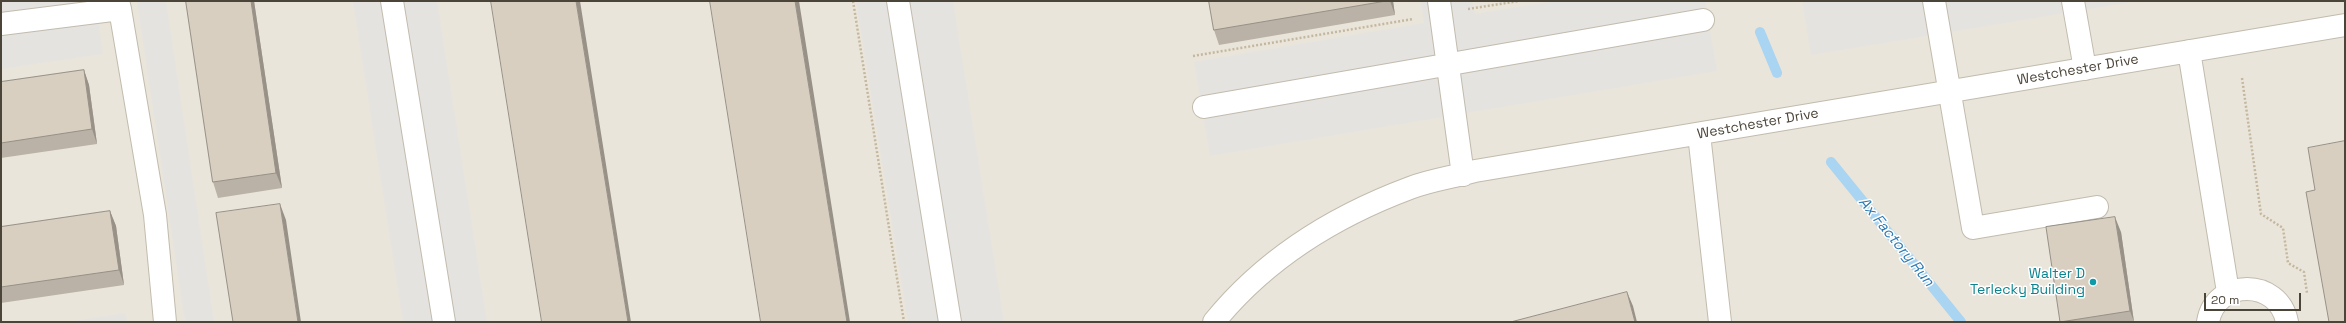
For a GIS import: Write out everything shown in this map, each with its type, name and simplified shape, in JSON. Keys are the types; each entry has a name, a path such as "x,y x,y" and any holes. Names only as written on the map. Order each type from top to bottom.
{"street":[{"path":"392,1 444,322"},
{"path":"898,1 950,322"},
{"path":"1934,1 1973,228 2097,207"},
{"path":"2073,1 2085,69"},
{"path":"1,24 119,5 155,215 165,322"},
{"path":"1440,7 1463,174"},
{"path":"1204,107 1448,63 1703,20"},
{"name":"Westchester Drive","path":"1214,322 1228,305 1266,269 1303,241 1347,215 1412,188 1463,174 2345,25"},
{"path":"2189,51 2228,292"},
{"path":"1699,134 1720,322"},
{"path":"2208,322 2209,315 2217,302 2228,292 2243,288 2257,289 2271,295 2281,306 2287,322"}],"path":[{"path":"853,1 904,322"},
{"path":"1193,56 1440,7 1518,1"},
{"path":"2242,78 2261,214 2283,228 2288,263 2304,272 2308,301"}],"shaded area":[{"path":"1,1 2345,1 2345,322 1,322"},
{"path":"1,1 95,1 103,54 1,69"},
{"path":"137,1 166,1 214,322 185,322"},
{"path":"353,1 437,1 487,322 403,322"},
{"path":"856,1 953,1 1004,322 908,322"},
{"path":"1421,1 1472,1 1475,14 1555,1 1705,1 1717,71 1210,156 1194,62 1424,23"},
{"path":"1802,1 2138,1 1811,55"},
{"path":"126,313 127,322 66,322"}],"building":[{"path":"186,1 251,1 276,173 213,182"},
{"path":"491,1 576,1 628,322 542,322"},
{"path":"710,1 795,1 847,322 761,322"},
{"path":"1209,1 1386,1 1214,30"},
{"path":"84,70 92,129 1,143 1,82"},
{"path":"2345,141 2345,322 2329,322 2306,192 2315,190 2308,148"},
{"path":"280,204 298,322 233,322 216,213"},
{"path":"110,211 119,270 1,287 1,227"},
{"name":"Walter D Terlecky Building","path":"2115,217 2130,311 2060,322 2046,227"},
{"path":"1627,292 1635,322 1511,322"}],"waterway":[{"name":"Ax Factory Run","path":"1760,32 1777,73"},
{"name":"Ax Factory Run","path":"1831,162 1961,322"}],"place":[{"name":"Walter D Terlecky Building","path":"2093,282"}]}
